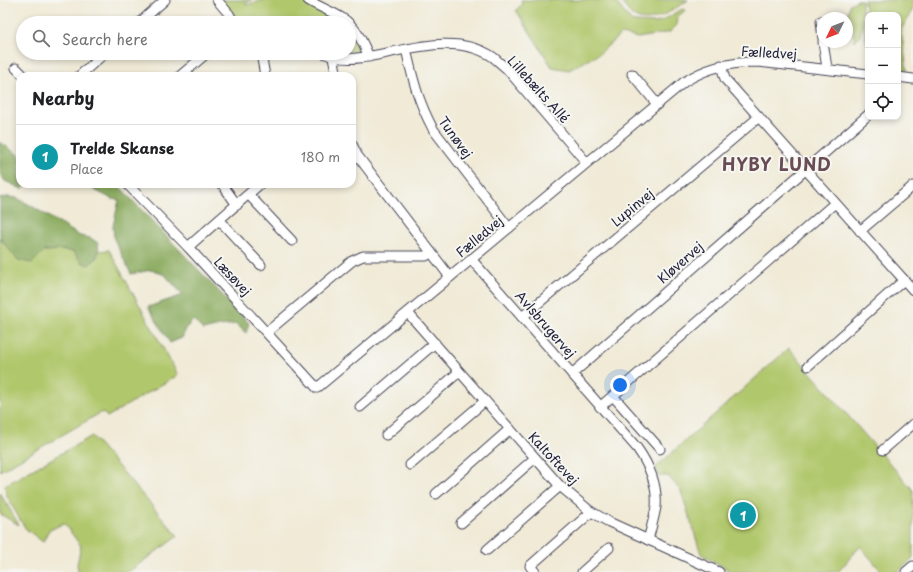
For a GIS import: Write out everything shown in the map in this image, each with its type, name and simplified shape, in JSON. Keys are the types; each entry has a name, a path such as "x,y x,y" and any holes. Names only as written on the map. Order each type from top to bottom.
{"street":[{"path":"147,16 165,0"},
{"path":"217,0 230,16"},
{"path":"308,0 339,16"},
{"path":"356,32 369,57"},
{"name":"Lillebælts Allé","path":"356,59 406,49 444,44 460,45 476,49 492,57 507,69 586,162"},
{"path":"824,48 827,68"},
{"name":"Tunøvej","path":"406,49 417,94 433,129 509,228"},
{"path":"84,72 97,60"},
{"path":"185,72 199,60"},
{"path":"262,60 263,72"},
{"path":"333,60 335,72"},
{"name":"Fælledvej","path":"317,388 586,162 684,82 694,76 721,65 741,62 827,68 865,74"},
{"path":"721,65 725,79 913,290"},
{"path":"16,68 20,72"},
{"path":"632,74 657,104"},
{"path":"901,77 913,79"},
{"name":"Lupinvej","path":"522,317 759,117"},
{"name":"Kløvervej","path":"572,374 865,118"},
{"path":"356,153 450,277"},
{"path":"860,231 913,186"},
{"name":"Læsøvej","path":"131,188 188,247 317,388"},
{"path":"225,188 237,205"},
{"path":"188,247 256,188"},
{"path":"249,195 292,242"},
{"path":"600,407 835,203"},
{"path":"219,220 261,265"},
{"path":"267,332 352,261 363,256 426,256 431,252"},
{"name":"Avlsbrugervej","path":"471,259 637,448 650,470 655,492 656,505 648,540"},
{"path":"808,366 904,280"},
{"name":"Kaltoftevej","path":"408,313 534,458 560,486 590,511 609,522 719,572"},
{"path":"360,407 435,343"},
{"path":"386,435 459,372"},
{"path":"613,396 660,449"},
{"path":"410,464 485,400"},
{"path":"883,450 913,424"},
{"path":"436,494 510,429"},
{"path":"461,523 534,458"},
{"path":"487,550 560,486"},
{"path":"535,572 530,566 588,515 590,511"},
{"path":"582,572 609,548"},
{"path":"906,572 913,566"}],"green space":[{"path":"221,0 252,0 245,4 247,5 262,0 304,0 333,16 234,16"},
{"path":"521,0 614,0 631,21 634,22 655,23 662,21 682,9 686,10 677,17 677,25 670,32 638,38 621,34 599,54 569,70 552,67 516,10 522,4"},
{"path":"620,0 688,0 661,16 646,20 639,19 632,15"},
{"path":"858,0 862,0 862,26 860,36 855,41 853,33 853,12 848,12 850,4"},
{"path":"864,0 913,0 913,9 901,30 901,12 865,12 865,35 863,27 865,9"},
{"path":"901,30 907,71 901,70"},
{"path":"356,39 362,52 356,52"},
{"path":"0,142 16,153 16,186 5,181 0,174"},
{"path":"91,188 121,188 249,323 246,333 236,324 203,330 193,320 187,327 182,338 170,343 148,307 183,295 165,275 151,270 131,274 114,239 113,226 119,200 112,199"},
{"path":"0,198 17,198 80,236 90,238 98,243 99,250 96,258 89,265 81,262 74,252 64,250 44,251 32,263 18,260 0,238"},
{"path":"0,238 5,245 44,251 64,250 74,252 81,262 96,259 99,251 109,250 178,375 107,417 102,412 0,471"},
{"path":"789,348 913,490 913,559 898,572 882,572 860,546 838,572 732,572 701,554 681,491 668,476 659,476 656,467"},
{"path":"92,436 178,536 128,572 78,572 77,564 81,546 64,523 48,531 43,542 26,529 6,494 5,485"},
{"path":"0,493 19,525 0,514"}],"place":[{"name":"Trelde Skanse","path":"743,515"}],"district":[{"name":"HYBY LUND","path":"777,164"}]}
